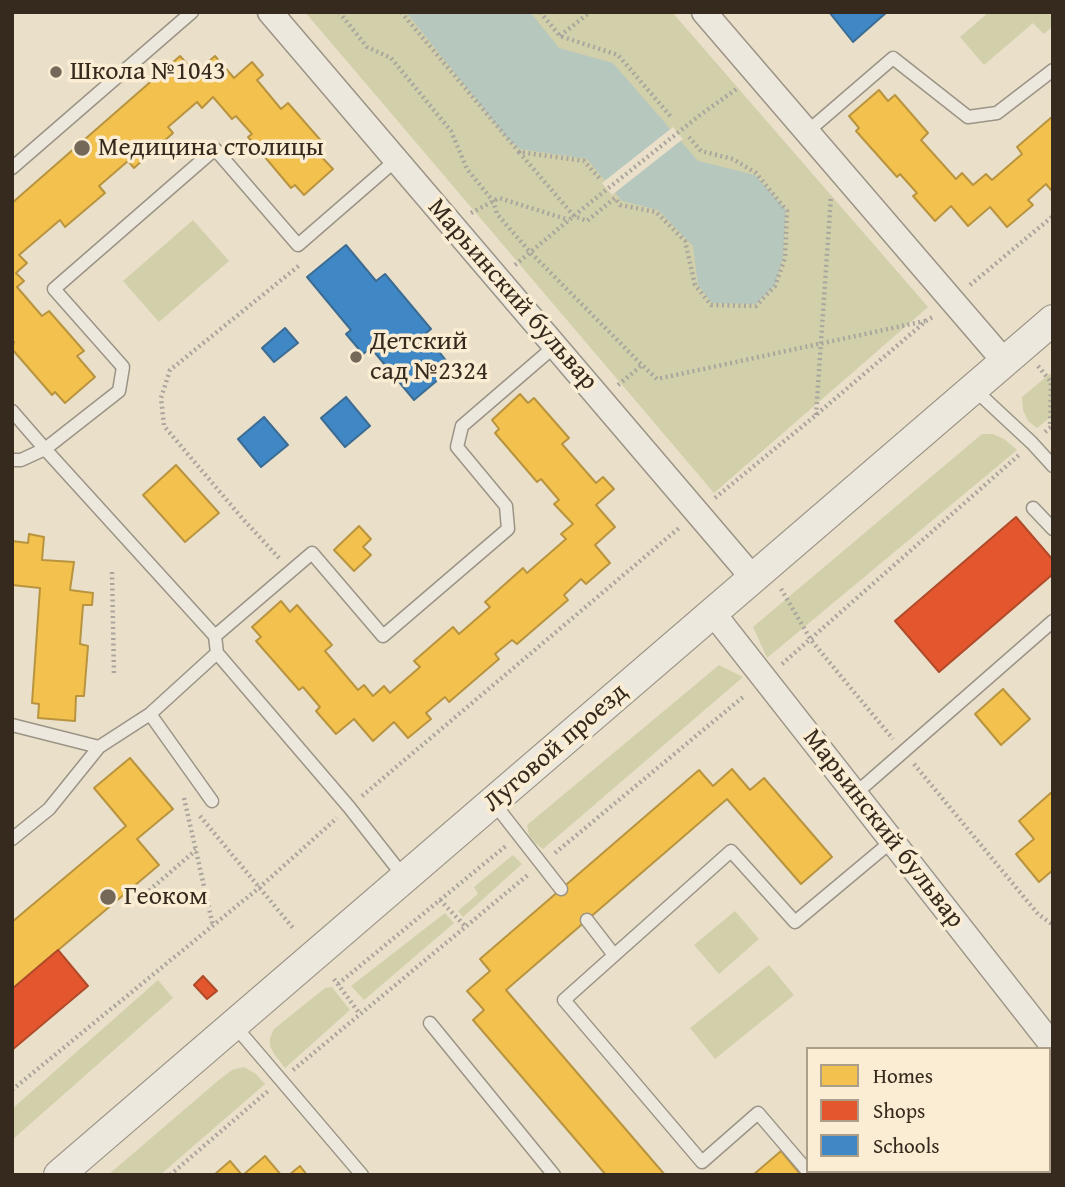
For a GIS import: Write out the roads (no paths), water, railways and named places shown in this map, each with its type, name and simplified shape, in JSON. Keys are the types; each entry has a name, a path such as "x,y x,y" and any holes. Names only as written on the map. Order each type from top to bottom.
{"street":[{"name":"Марьинский бульвар","path":"270,12 396,160 464,247 760,572"},
{"path":"704,12 1005,362"},
{"name":"Луговой проезд","path":"59,1175 1053,320"},
{"name":"Марьинский бульвар","path":"713,613 1049,1046"}],"lane":[{"path":"12,168 192,12"},
{"path":"807,132 893,58 968,117 997,113 1053,70"},
{"path":"12,460 21,460 45,449 119,391 123,367 54,289 215,149 298,245 396,160"},
{"path":"215,636 312,553 383,636 498,538 508,529 506,506 457,447 462,426 555,346"},
{"path":"973,389 1053,466"},
{"path":"12,411 215,636 218,653 349,807 405,878"},
{"path":"1033,508 1053,529"},
{"path":"855,794 1053,621"},
{"path":"12,839 49,809 99,747 150,714 218,653"},
{"path":"150,714 212,801"},
{"path":"12,725 99,747"},
{"path":"493,802 561,889"},
{"path":"806,1169 758,1113 702,1162 564,1000 732,851 795,922 892,841"},
{"path":"587,920 614,956"},
{"path":"430,1023 554,1175"},
{"path":"234,1024 362,1175"}],"place":[{"name":"Школа №1043","path":"56,72"},
{"name":"Медицина столицы","path":"82,148"},
{"name":"Детский сад №2324","path":"356,357"},
{"name":"Геоком","path":"108,897"}]}
